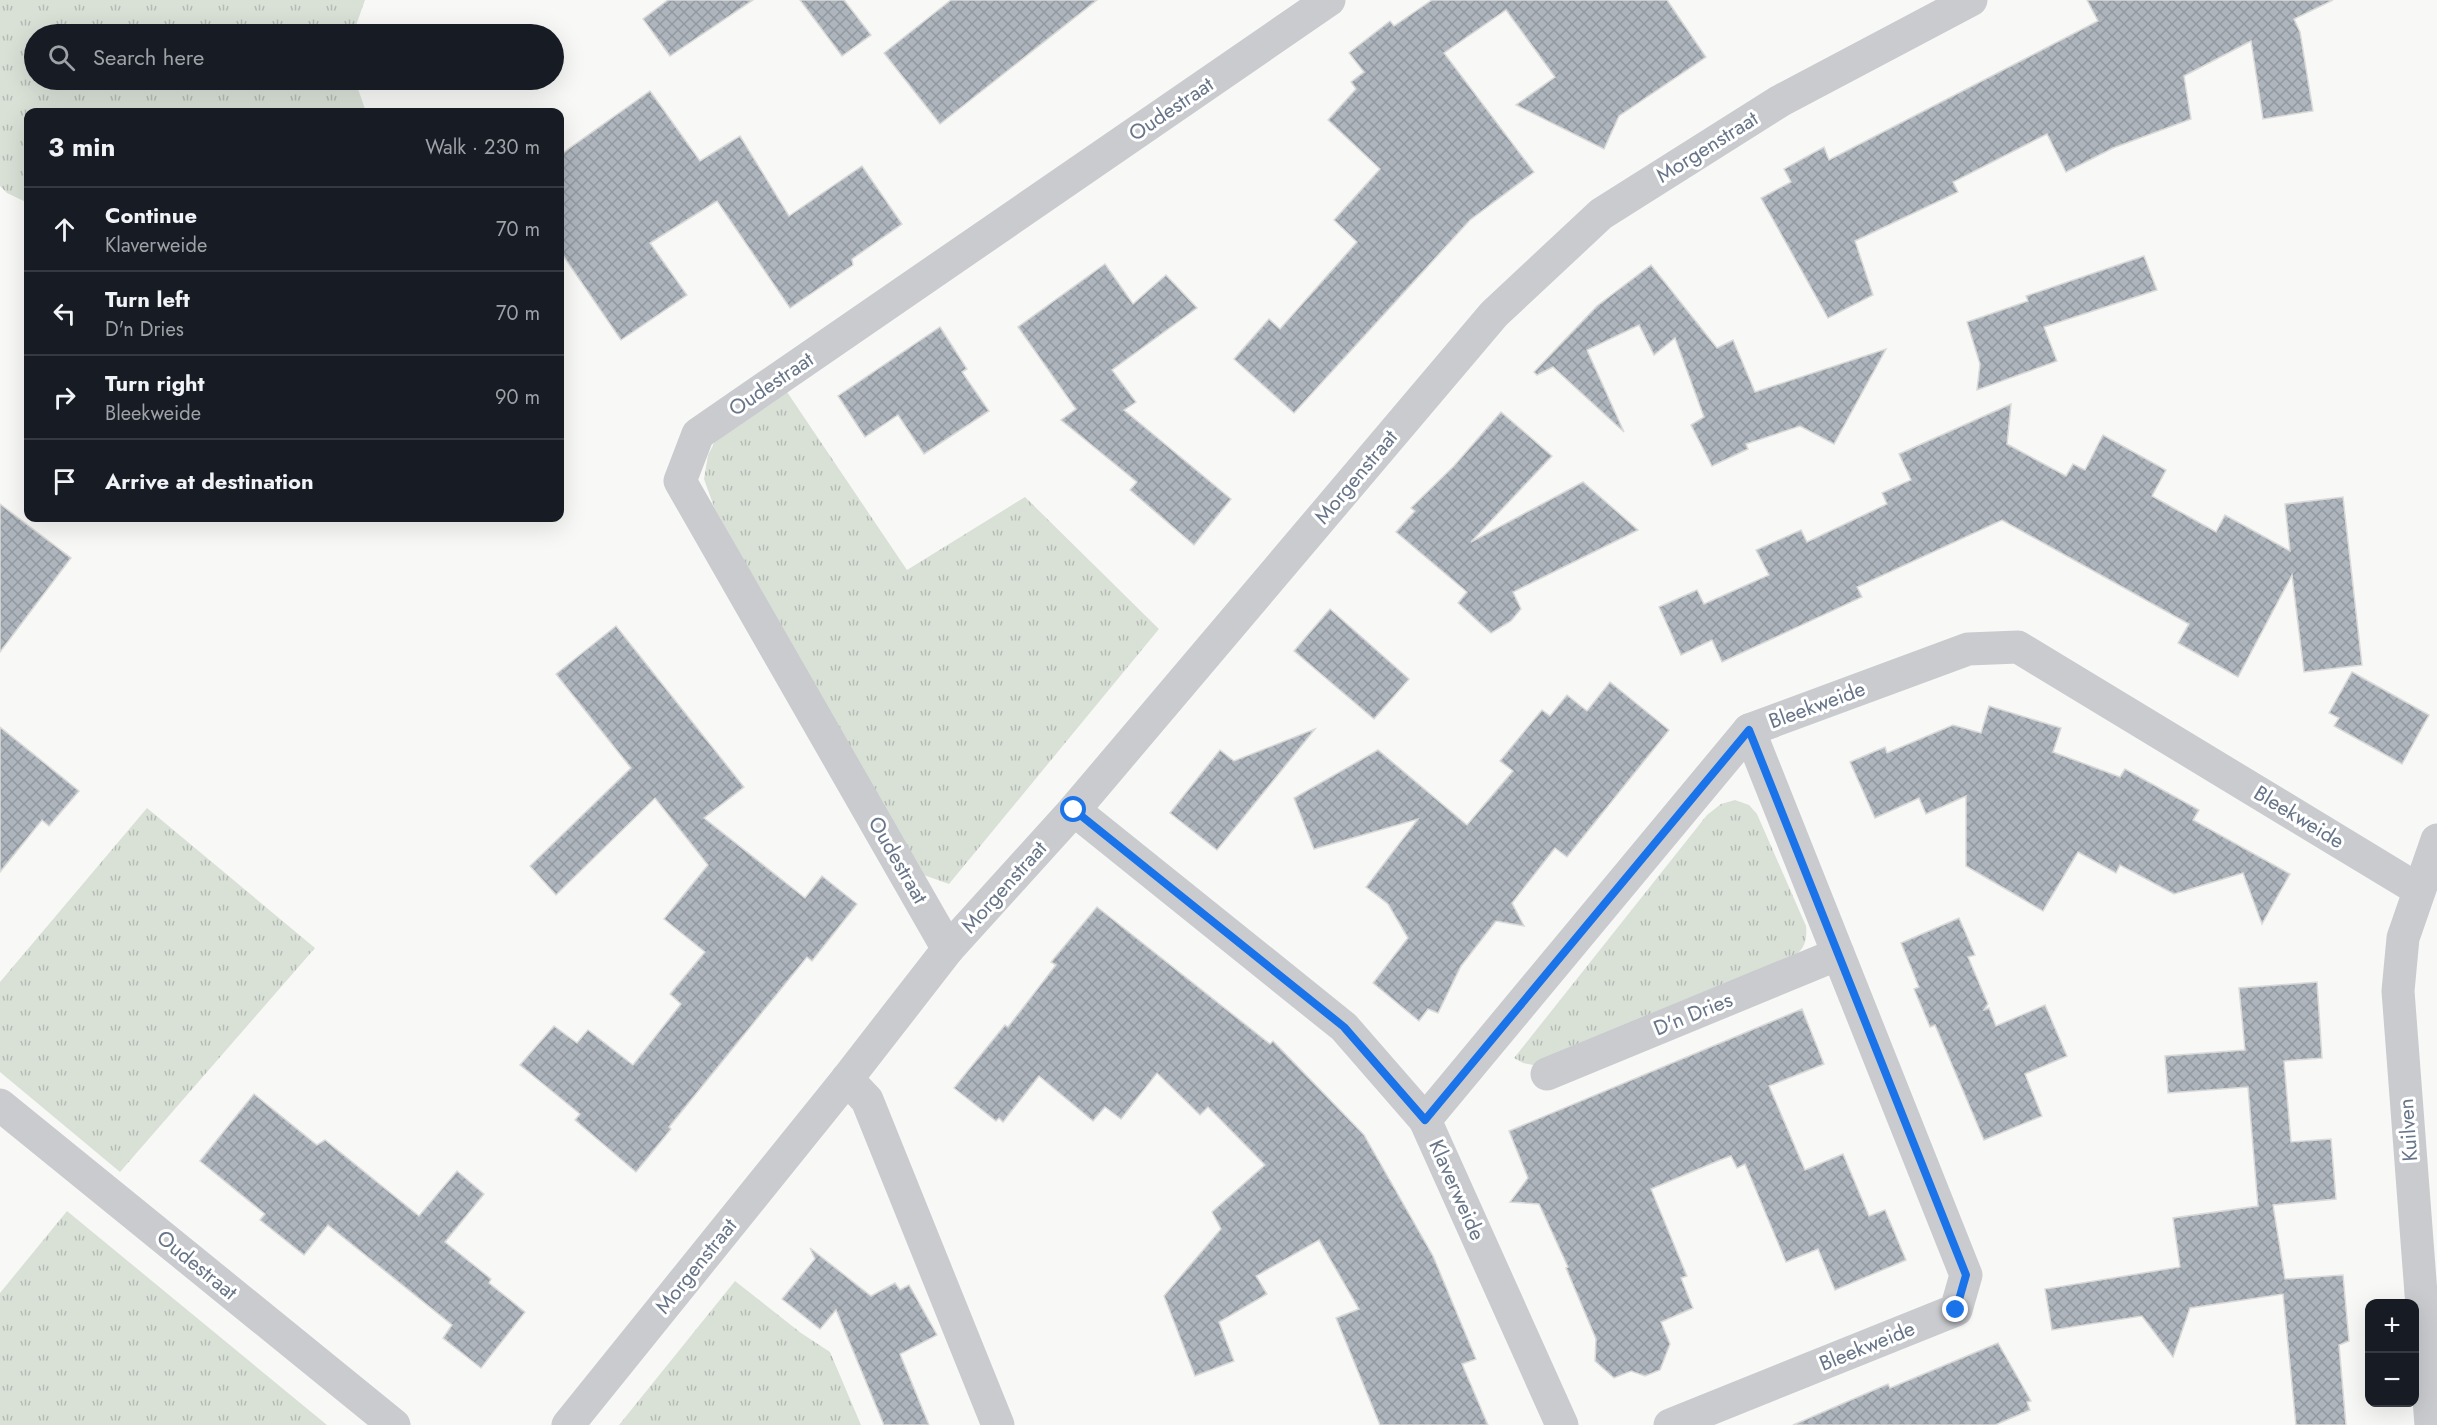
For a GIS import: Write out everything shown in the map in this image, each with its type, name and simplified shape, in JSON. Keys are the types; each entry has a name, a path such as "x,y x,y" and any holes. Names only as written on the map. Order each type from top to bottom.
{"street":[{"name":"Oudestraat","path":"948,949 680,481 698,434 1329,0"},
{"name":"Morgenstraat","path":"568,1425 847,1079 948,949 1074,810 1494,315 1601,214 1780,101 1971,0"},
{"name":"Bleekweide","path":"1670,1425 1956,1310 1966,1275 1749,730 1968,649 2018,647 2419,890"},
{"path":"1425,1120 1749,730"},
{"name":"Klaverweide","path":"1074,810 1344,1027 1425,1120 1562,1425"},
{"name":"Kuilven","path":"2430,1425 2429,1296 2398,991 2403,938 2437,840"},
{"name":"D'n Dries","path":"1547,1074 1838,954"},
{"path":"847,1079 867,1100 998,1425"},
{"name":"Oudestraat","path":"0,1105 394,1425"}],"green space":[{"path":"0,0 365,0 357,24 24,24 24,90 358,90 365,108 24,108 24,201 7,193 0,186"},
{"path":"783,386 907,570 1025,497 1159,629 949,884 918,873 714,507 704,479 708,455 720,432"},
{"path":"1735,800 1749,805 1757,814 1806,926 1805,943 1797,955 1787,962 1533,1065 1514,1058 1707,815 1721,804"},
{"path":"147,808 315,948 120,1172 0,1072 0,982"},
{"path":"67,1211 327,1425 0,1425 0,1293"},
{"path":"735,1281 801,1333 830,1352 861,1425 619,1425"}],"building":[{"path":"668,0 753,0 670,56 643,19"},
{"path":"800,0 844,0 871,35 842,56"},
{"path":"951,0 1097,0 940,124 884,53"},
{"path":"1432,0 1667,0 1706,57 1619,116 1604,149 1516,105 1555,77 1506,10 1444,53 1534,172 1470,220 1294,413 1234,359 1269,319 1280,329 1357,242 1334,220 1380,169 1328,120 1356,89 1351,82 1364,72 1349,53 1390,21 1394,26"},
{"path":"2087,0 2333,0 2294,19 2300,32 2313,111 2263,119 2251,41 2184,76 2191,119 2113,148 2066,172 2047,134 1953,182 1958,192 1855,241 1873,295 1828,318 1761,198 1791,182 1784,169 1824,147 1829,160 2098,21"},
{"path":"650,91 700,161 740,136 789,216 862,166 902,224 852,259 853,265 790,308 717,201 650,243 687,295 621,340 564,257 564,152"},
{"path":"2144,256 2157,290 2044,327 2057,361 1977,390 1980,364 1967,322 2028,301 2026,296"},
{"path":"1105,264 1133,304 1166,275 1197,308 1112,370 1136,402 1124,410 1231,499 1194,545 1130,490 1137,482 1061,420 1076,409 1018,327"},
{"path":"1651,265 1717,348 1733,340 1755,392 1886,349 1834,444 1800,426 1746,444 1748,449 1712,466 1691,425 1704,417 1675,338 1654,355 1639,325 1587,350 1624,432 1553,367 1537,375 1534,372 1597,306"},
{"path":"940,327 967,369 962,372 989,411 924,454 898,415 865,437 838,396"},
{"path":"2011,404 2007,444 2066,476 2073,464 2085,470 2103,435 2166,470 2152,496 2216,532 2225,515 2290,551 2285,504 2343,497 2362,665 2304,672 2292,575 2238,677 2178,643 2189,624 2002,520 1857,587 1862,597 1722,662 1712,640 1681,655 1659,607 1697,590 1704,604 1769,575 1756,550 1801,530 1807,542 1887,504 1882,493 1911,480 1899,454"},
{"path":"1501,412 1552,456 1471,542 1583,482 1638,530 1513,592 1521,609 1511,621 1491,633 1458,603 1467,592 1396,532 1415,511 1411,508 1454,466"},
{"path":"0,504 71,558 0,652"},
{"path":"1330,609 1409,679 1374,719 1294,651"},
{"path":"616,626 744,787 704,818 805,898 822,876 857,904 812,961 807,957 669,1127 671,1129 636,1172 575,1120 580,1114 520,1065 554,1026 577,1043 588,1030 633,1065 681,1004 670,994 705,952 664,919 708,865 655,798 556,895 530,866 631,768 556,674"},
{"path":"2352,672 2429,715 2402,764 2334,726 2339,718 2329,713"},
{"path":"1610,682 1669,730 1567,857 1555,848 1512,903 1524,926 1496,921 1461,966 1438,1013 1428,1009 1419,1021 1373,983 1408,938 1388,904 1366,887 1418,819 1314,849 1294,798 1378,750 1467,825 1513,771 1500,761 1542,710 1550,716 1567,695 1587,711"},
{"path":"1989,706 2061,728 2053,752 2120,777 2125,769 2199,810 2193,820 2290,874 2262,924 2243,873 2174,894 2120,865 2116,873 2078,852 2043,911 1966,866 1966,796 1926,814 1919,798 1875,818 1850,762 1885,747 1887,753 1953,725 1981,733"},
{"path":"0,727 79,791 49,826 42,820 0,872"},
{"path":"1315,729 1217,850 1170,813 1220,750 1234,761"},
{"path":"1097,907 1270,1044 1273,1041 1364,1135 1433,1256 1476,1359 1462,1364 1488,1425 1380,1425 1336,1318 1359,1309 1319,1240 1256,1276 1267,1294 1219,1322 1234,1361 1195,1376 1164,1296 1221,1229 1212,1212 1265,1165 1208,1107 1200,1115 1157,1073 1121,1119 1105,1107 1093,1121 1039,1076 1003,1122 999,1118 996,1121 954,1088 1005,1025 1008,1027 1056,965 1051,962"},
{"path":"1959,918 1975,955 1968,957 1988,1004 1984,1010 1989,1008 1996,1026 2045,1005 2067,1056 2025,1074 2042,1116 1984,1140 1935,1025 1930,1027 1914,989 1919,987 1901,943"},
{"path":"2317,982 2322,1058 2284,1061 2291,1142 2331,1139 2336,1199 2273,1205 2285,1279 2343,1275 2349,1341 2339,1345 2346,1425 2296,1425 2283,1294 2190,1308 2173,1357 2142,1316 2052,1330 2045,1289 2180,1267 2173,1218 2258,1206 2248,1087 2168,1093 2165,1056 2245,1050 2239,988"},
{"path":"1802,1009 1824,1064 1769,1086 1805,1170 1843,1154 1869,1216 1885,1210 1906,1260 1835,1290 1818,1249 1786,1262 1745,1164 1737,1168 1731,1156 1720,1160 1651,1189 1687,1276 1681,1278 1693,1308 1661,1322 1670,1344 1660,1370 1645,1376 1631,1371 1614,1378 1595,1361 1596,1339 1566,1268 1568,1267 1539,1204 1510,1202 1528,1178 1509,1131"},
{"path":"254,1094 317,1145 325,1140 419,1216 457,1171 484,1194 445,1242 491,1279 489,1283 525,1312 481,1368 443,1338 452,1325 328,1225 304,1255 260,1220 265,1214 200,1161"},
{"path":"810,1248 871,1296 895,1283 900,1290 909,1285 937,1335 900,1354 929,1425 884,1425 836,1310 820,1329 782,1299 815,1259"},
{"path":"1998,1343 2031,1401 2027,1402 2030,1410 1995,1425 1793,1425 1888,1384 1890,1388"}],"route":[{"path":"1074,810 1344,1027 1425,1120 1749,730 1966,1275 1956,1310"}]}
